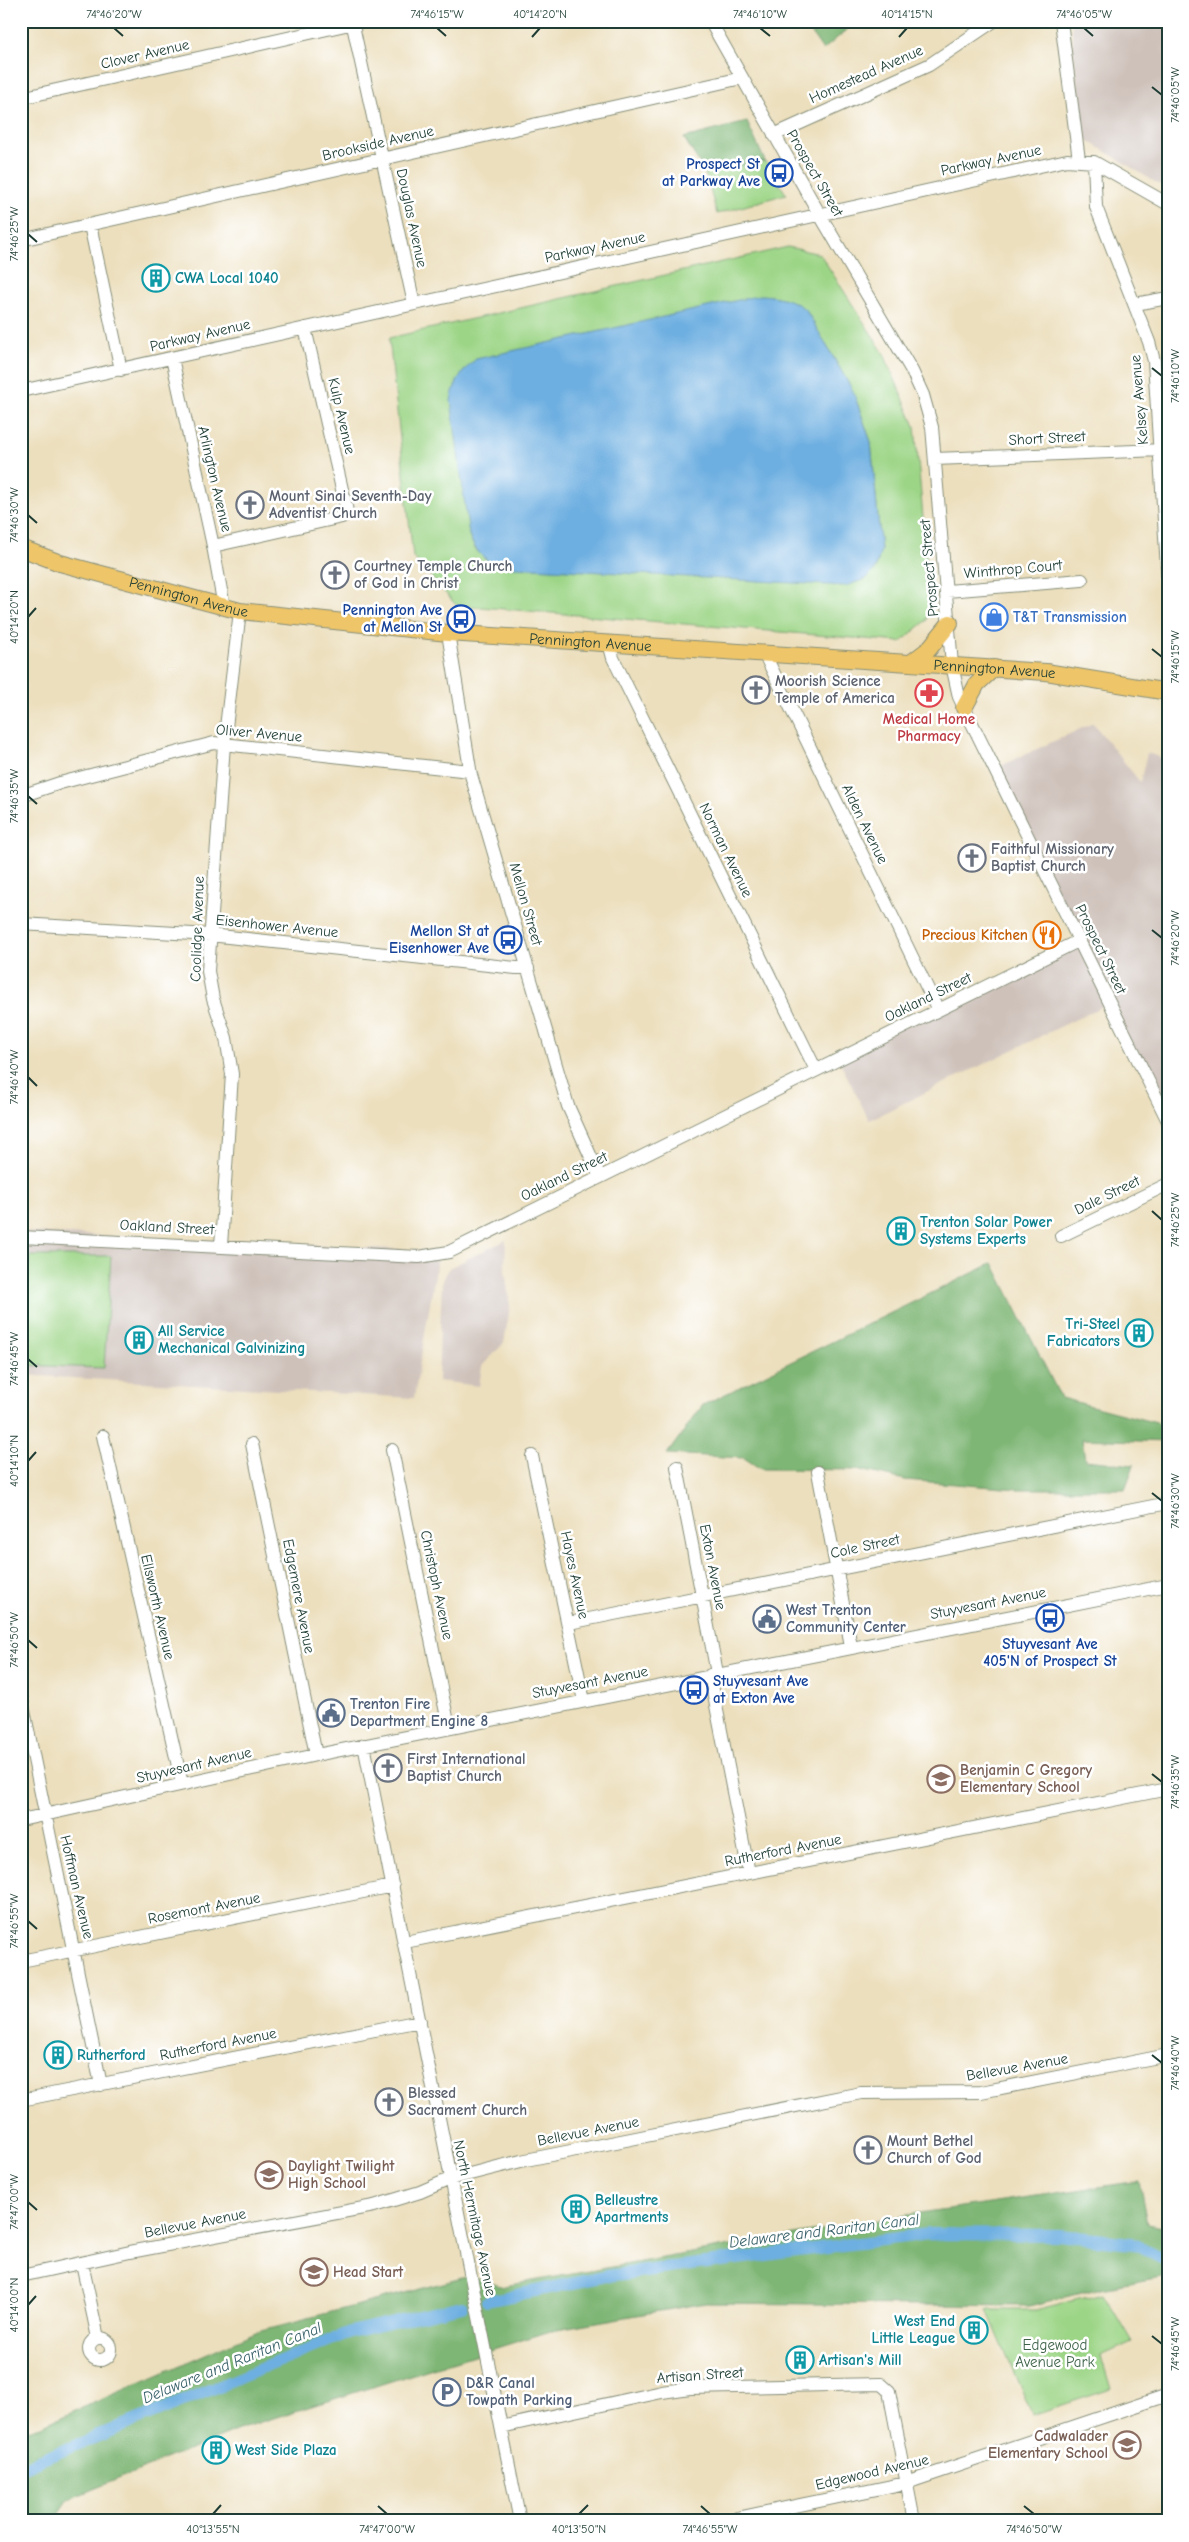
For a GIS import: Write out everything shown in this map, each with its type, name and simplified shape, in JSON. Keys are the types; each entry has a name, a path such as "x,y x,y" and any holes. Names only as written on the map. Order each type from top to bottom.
{"main road":[{"name":"Pennington Avenue","path":"21,548 60,563 240,610 448,633 994,668 1083,676 1168,692"},
{"path":"912,662 934,644 950,624"},
{"path":"964,708 977,684 994,668"}],"street":[{"name":"Prospect Street","path":"710,21 820,215 912,371 927,411 935,460 952,665 964,708 1168,1121"},
{"name":"Homestead Avenue","path":"774,135 930,65 994,21"},
{"path":"1061,21 1079,160"},
{"name":"Clover Avenue","path":"21,98 356,22"},
{"name":"Douglas Avenue","path":"356,22 414,304"},
{"name":"Brookside Avenue","path":"21,240 742,78"},
{"name":"Parkway Avenue","path":"21,391 1068,160 1094,162 1168,204"},
{"name":"Kelsey Avenue","path":"1094,162 1096,207 1135,304 1154,362 1168,585"},
{"path":"90,225 121,370"},
{"path":"1135,304 1168,298"},
{"name":"Kulp Avenue","path":"213,546 342,517 347,511 305,328"},
{"name":"Arlington Avenue","path":"172,358 213,546 224,607"},
{"name":"Short Street","path":"935,460 1160,450"},
{"name":"Winthrop Court","path":"947,591 1082,580"},
{"name":"Coolidge Avenue","path":"221,1246 232,1074 226,1038 213,999 209,980 210,935 224,744 240,610"},
{"name":"Mellon Street","path":"448,633 470,771 568,1106 600,1177"},
{"name":"Norman Avenue","path":"608,643 617,667 816,1070"},
{"name":"Alden Avenue","path":"764,653 938,1010"},
{"name":"Oliver Avenue","path":"21,796 207,744 224,744 470,771"},
{"name":"Eisenhower Avenue","path":"21,924 210,935 528,968"},
{"name":"Oakland Street","path":"21,1237 433,1256 449,1252 1078,941"},
{"name":"Dale Street","path":"1061,1236 1168,1184"},
{"name":"Ellsworth Avenue","path":"103,1436 182,1784"},
{"name":"Edgemere Avenue","path":"252,1444 316,1754"},
{"name":"Christoph Avenue","path":"392,1450 449,1727"},
{"name":"Hayes Avenue","path":"532,1456 584,1700"},
{"name":"Exton Avenue","path":"677,1467 702,1596 713,1674 749,1874"},
{"path":"818,1472 851,1646"},
{"name":"Cole Street","path":"569,1623 1168,1503"},
{"name":"Stuyvesant Avenue","path":"21,1820 316,1754 851,1646 1168,1585"},
{"name":"Hoffman Avenue","path":"21,1696 101,2085"},
{"name":"North Hermitage Avenue","path":"364,1745 520,2521"},
{"name":"Rutherford Avenue","path":"405,1942 1168,1789"},
{"name":"Rosemont Avenue","path":"21,1961 393,1886"},
{"name":"Rutherford Avenue","path":"21,2100 420,2021"},
{"name":"Bellevue Avenue","path":"21,2276 374,2206 420,2192 450,2178 521,2161 861,2093 981,2092 1168,2055"},
{"path":"82,2263 98,2338"},
{"name":"Artisan Street","path":"501,2427 662,2392 690,2388 881,2384 889,2391 906,2483"},
{"name":"Edgewood Avenue","path":"723,2521 906,2483 1168,2395"},
{"path":"906,2483 914,2521"}],"shaded area":[{"path":"1071,21 1168,21 1168,190 1087,140 1081,132"},
{"path":"1093,723 1140,782 1147,753 1168,760 1168,1112 1107,1004 869,1120 838,1058 1080,940 994,769"},
{"path":"21,1232 439,1251 414,1398 21,1375"},
{"path":"506,1240 505,1270 510,1306 504,1343 482,1366 479,1386 438,1381 442,1282 449,1268"}],"green space":[{"path":"803,21 857,21 823,50"},
{"path":"747,122 765,161 705,172 684,138"},
{"path":"765,161 786,194 717,214 705,172"},
{"path":"788,247 820,254 883,352 915,426 931,609 926,621 901,642 456,605 413,557 389,338","holes":["806,310 853,391 871,442 881,550 875,570 866,579 485,559 475,549 469,535 476,359"]},
{"path":"30,1256 111,1256 104,1368 21,1365 21,1304 25,1304"},
{"path":"993,1263 1061,1398 1168,1426 1168,1442 1082,1439 1085,1460 1134,1465 1125,1489 1017,1489 905,1480 861,1470 761,1469 744,1458 667,1454 703,1405"},
{"path":"1139,2181 1147,2224 1168,2228 1168,2276 1101,2288 1029,2306 706,2303 557,2329 248,2426 69,2499 54,2521 21,2521 21,2432 41,2426 258,2331 470,2276 504,2286 913,2214"},
{"name":"Edgewood Avenue Park","path":"1103,2293 1132,2342 1101,2356 1111,2389 1032,2415 987,2310 1035,2310"}],"water":[{"path":"761,295 785,299 796,303 806,310 853,391 871,442 881,550 875,570 866,579 845,586 498,566 480,554 469,535 451,400 457,382 471,363 476,359"}],"waterway":[{"name":"Delaware and Raritan Canal","path":"487,2301 607,2276 928,2234 1059,2235 1131,2243 1165,2260"},
{"name":"Delaware and Raritan Canal","path":"21,2468 350,2332 462,2306"}],"place":[{"name":"Prospect St at Parkway Ave","path":"779,173"},
{"name":"CWA Local 1040","path":"156,278"},
{"name":"Mount Sinai Seventh-Day Adventist Church","path":"250,505"},
{"name":"Courtney Temple Church of God in Christ","path":"335,575"},
{"name":"T&T Transmission","path":"994,617"},
{"name":"Pennington Ave at Mellon St","path":"461,619"},
{"name":"Moorish Science Temple of America","path":"756,690"},
{"name":"Medical Home Pharmacy","path":"929,693"},
{"name":"Faithful Missionary Baptist Church","path":"972,858"},
{"name":"Precious Kitchen","path":"1047,935"},
{"name":"Mellon St at Eisenhower Ave","path":"508,940"},
{"name":"Trenton Solar Power Systems Experts","path":"901,1231"},
{"name":"Tri-Steel Fabricators","path":"1139,1333"},
{"name":"All Service Mechanical Galvinizing","path":"139,1340"},
{"name":"Stuyvesant Ave 405'N of Prospect St","path":"1050,1618"},
{"name":"West Trenton Community Center","path":"767,1619"},
{"name":"Stuyvesant Ave at Exton Ave","path":"694,1690"},
{"name":"Trenton Fire Department Engine 8","path":"331,1713"},
{"name":"First International Baptist Church","path":"388,1768"},
{"name":"Benjamin C Gregory Elementary School","path":"941,1779"},
{"name":"Rutherford","path":"58,2055"},
{"name":"Blessed Sacrament Church","path":"389,2102"},
{"name":"Mount Bethel Church of God","path":"868,2150"},
{"name":"Daylight Twilight High School","path":"269,2175"},
{"name":"Belleustre Apartments","path":"576,2209"},
{"name":"Head Start","path":"314,2272"},
{"name":"West End Little League","path":"974,2330"},
{"name":"Artisan's Mill","path":"800,2360"},
{"name":"D&R Canal Towpath Parking","path":"447,2392"},
{"name":"Cadwalader Elementary School","path":"1127,2445"},
{"name":"West Side Plaza","path":"216,2450"}]}
